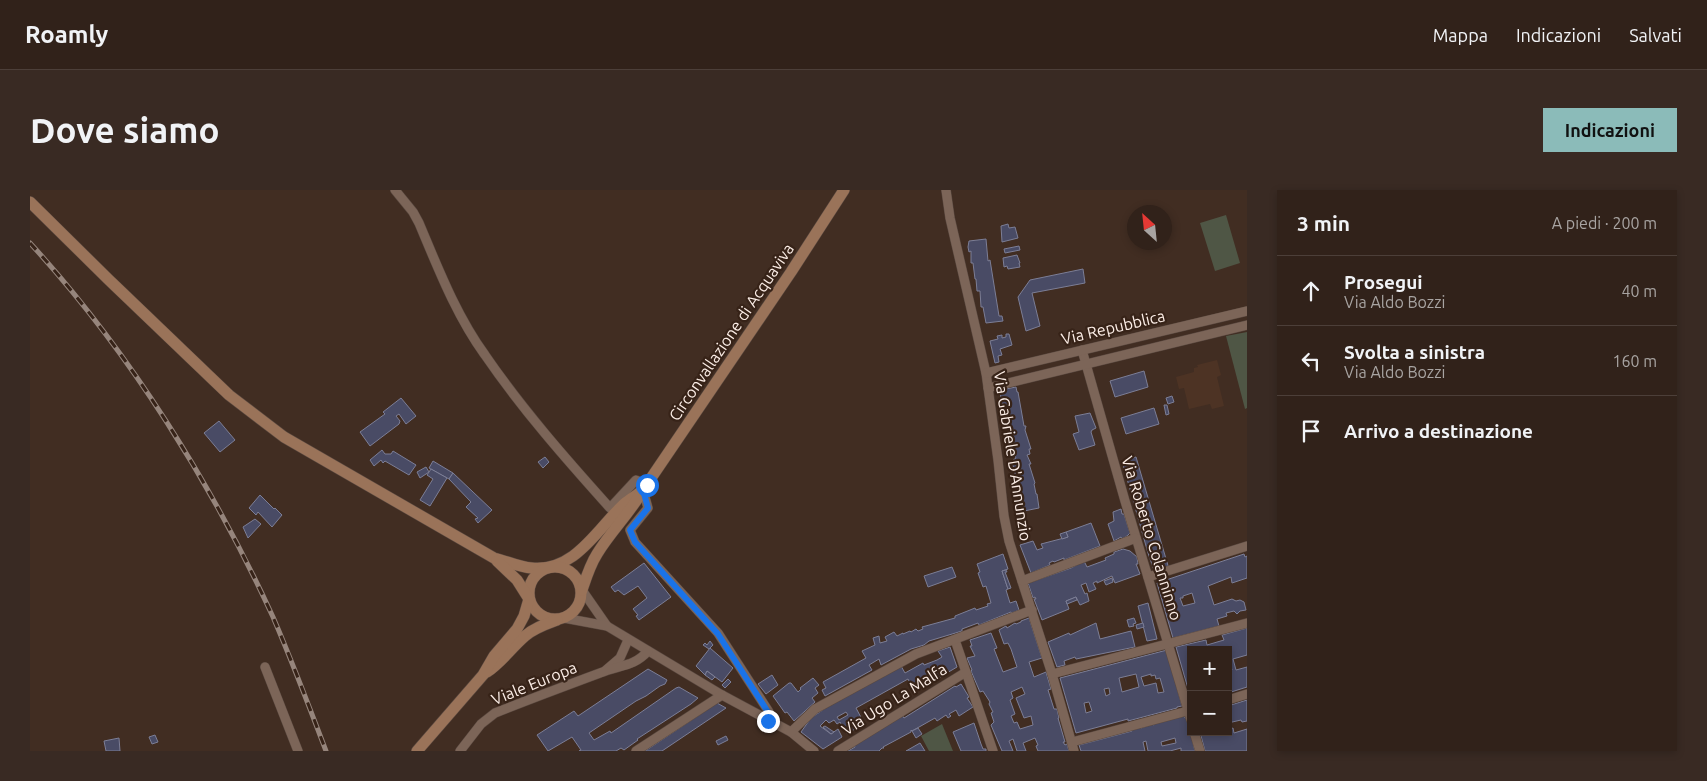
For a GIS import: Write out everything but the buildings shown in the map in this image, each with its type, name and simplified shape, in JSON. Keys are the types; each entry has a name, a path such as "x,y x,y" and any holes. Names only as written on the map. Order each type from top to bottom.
{"main road":[{"name":"Circonvallazione di Acquaviva","path":"582,590 596,556 632,509 844,190"},
{"path":"30,202 236,401 284,437 494,558 524,567 562,567 570,570 576,576 582,590 582,599 572,614 542,626 526,635 499,664 483,675"},
{"path":"417,751 483,675 494,656 517,629 524,616 534,577 547,568 563,562 577,553 594,538 624,504 645,488"},
{"path":"494,558 517,580 536,612 550,619 561,619"}],"street":[{"path":"395,190 416,218 453,302 484,354 568,461 610,508 636,480 645,488 648,508 630,530 631,535 635,542 718,634 768,712 768,721"},
{"name":"Via Gabriele D'Annunzio","path":"946,190 950,218 986,373 1004,516 1009,541 1073,746"},
{"name":"Via Repubblica","path":"986,373 1247,311"},
{"name":"Via Repubblica","path":"988,388 1247,325"},
{"name":"Via Roberto Colanninno","path":"1082,350 1136,538 1187,704"},
{"path":"1022,581 1136,538"},
{"path":"1148,577 1247,546"},
{"path":"582,590 608,626 628,640 768,721 791,732 814,751"},
{"path":"791,732 815,709 916,654 1032,610"},
{"path":"561,619 608,626"},
{"path":"1052,674 1247,623"},
{"name":"Viale Europa","path":"603,671 620,658 628,640"},
{"path":"954,640 993,751"},
{"name":"Viale Europa","path":"460,751 481,724 495,713 603,671 632,664 642,658 648,651"},
{"path":"265,667 298,751"},
{"name":"Via Ugo La Malfa","path":"838,751 966,672"},
{"path":"1232,699 1247,694"},
{"path":"636,751 722,695"},
{"path":"1073,746 1187,715"},
{"path":"1195,736 1200,751"}],"shaded area":[{"path":"1217,360 1221,375 1217,377 1224,406 1212,409 1210,404 1189,409 1184,388 1179,389 1176,377 1194,372 1194,368 1198,367 1197,365"}],"green space":[{"path":"1226,215 1240,263 1215,271 1200,223"},
{"path":"1247,332 1247,408 1245,409 1226,336"},
{"path":"942,724 953,751 929,751 921,736"}],"railway":[{"path":"30,243 101,328 166,421 195,469 249,567 273,617 326,751"}],"route":[{"path":"647,485 643,490 648,508 637,519 630,530 631,535 635,542 718,634 768,712 768,721"}]}
